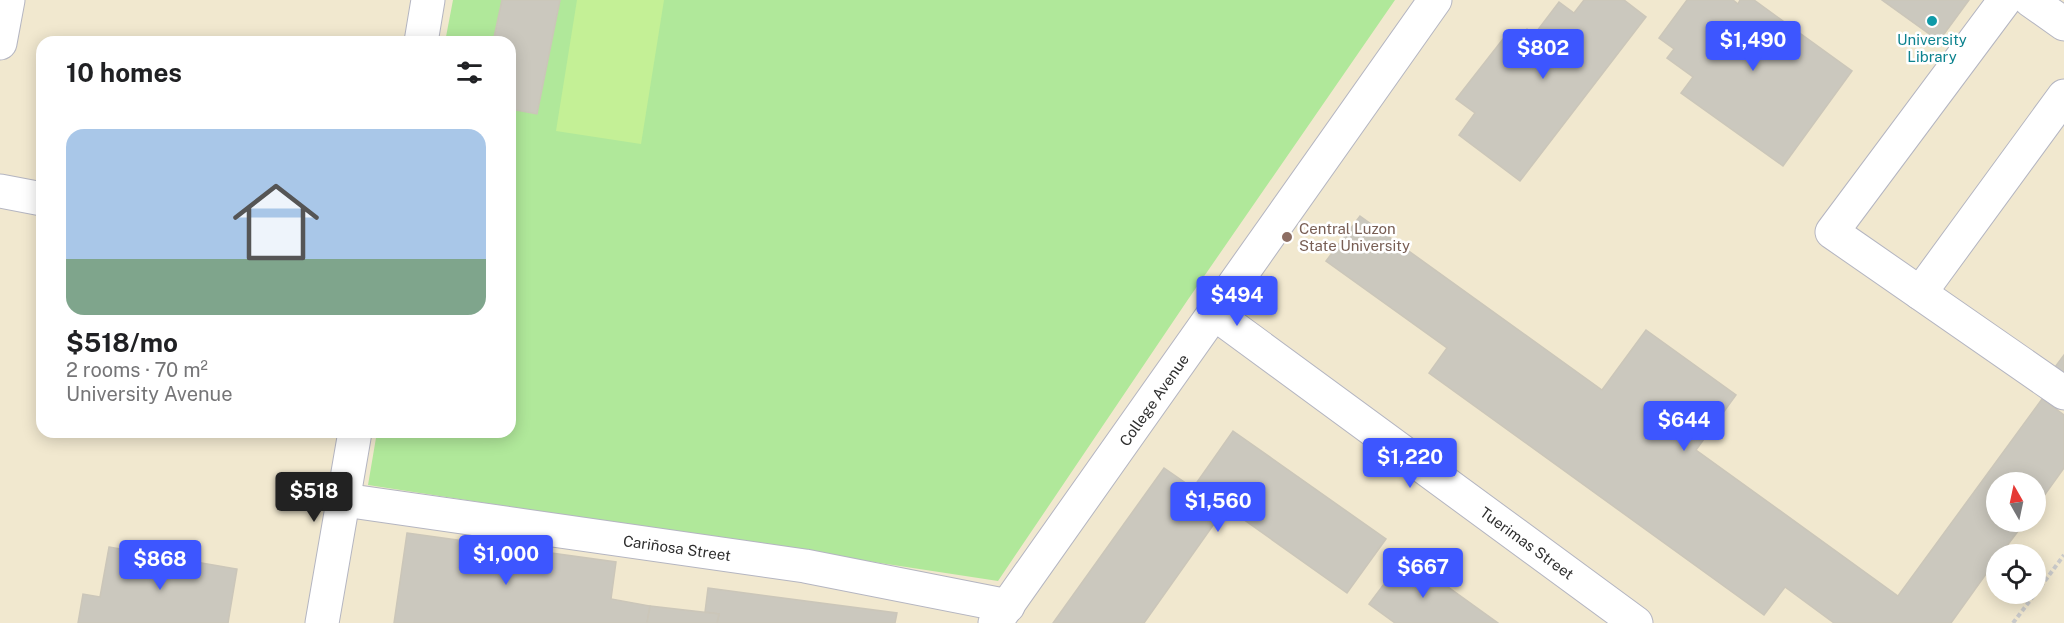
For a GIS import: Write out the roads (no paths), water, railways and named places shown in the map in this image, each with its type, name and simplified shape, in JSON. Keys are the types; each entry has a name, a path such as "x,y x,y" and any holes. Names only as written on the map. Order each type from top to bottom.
{"street":[{"path":"0,43 8,0"},
{"path":"422,36 428,0"},
{"name":"College Avenue","path":"1001,614 1435,0"},
{"path":"2005,0 1832,232 2064,393"},
{"path":"2030,0 2064,24"},
{"path":"1920,293 2064,96"},
{"path":"0,191 36,198"},
{"name":"Tuerimas Street","path":"1215,314 1636,623"},
{"path":"321,623 354,438"},
{"name":"Cariñosa Street","path":"344,500 805,566 1001,614"}],"place":[{"name":"University Library","path":"1932,21"},
{"name":"Central Luzon State University","path":"1287,237"}]}
